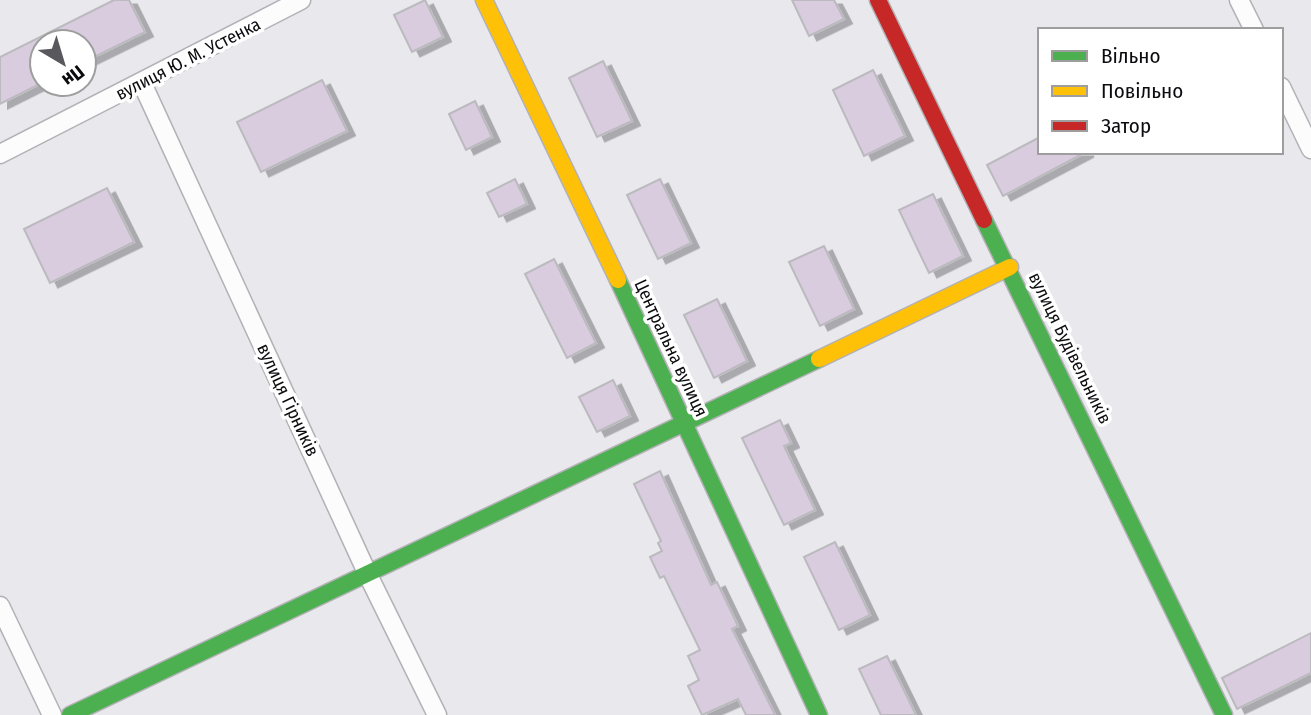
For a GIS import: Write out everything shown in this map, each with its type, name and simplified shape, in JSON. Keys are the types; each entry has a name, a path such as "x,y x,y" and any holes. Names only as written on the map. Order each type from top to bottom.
{"street":[{"name":"вулиця Ю. М. Устенка","path":"0,154 301,0"},
{"name":"Центральна вулиця","path":"484,0 685,421 819,715"},
{"name":"вулиця Будівельників","path":"878,0 1010,267 1224,715"},
{"path":"1240,0 1253,28"},
{"name":"вулиця Гірників","path":"142,83 369,577 437,715"},
{"path":"1283,91 1310,143"},
{"path":"70,715 369,577 685,421 1010,267"},
{"path":"0,606 52,715"}],"building":[{"path":"114,0 129,0 145,32 98,55 98,28 58,28"},
{"path":"425,0 443,37 412,52 394,15"},
{"path":"792,0 834,0 844,19 809,36"},
{"path":"28,43 28,90 0,104 0,57"},
{"path":"603,61 632,121 597,137 569,78"},
{"path":"873,70 905,136 864,156 833,90"},
{"path":"322,80 347,131 261,172 237,122"},
{"path":"475,101 492,137 466,150 449,114"},
{"path":"1038,138 1038,154 1082,154 1003,196 987,165"},
{"path":"515,179 527,204 499,217 487,193"},
{"path":"660,179 691,243 658,259 627,195"},
{"path":"107,188 134,242 50,283 24,229"},
{"path":"933,194 963,256 929,273 899,210"},
{"path":"824,246 854,309 820,326 789,262"},
{"path":"554,259 596,343 567,358 525,274"},
{"path":"717,299 747,361 714,378 684,315"},
{"path":"613,380 630,416 597,432 579,397"},
{"path":"780,420 791,443 784,446 815,510 784,525 742,438"},
{"path":"660,471 711,585 717,582 738,626 732,629 775,715 746,715 738,699 702,715 688,686 699,680 688,656 700,650 664,576 660,578 650,557 662,551 658,543 661,541 634,484"},
{"path":"835,542 870,615 839,630 804,557"},
{"path":"1311,633 1311,673 1237,709 1222,678"},
{"path":"887,656 916,715 881,715 859,669"}],"traffic: fast":[{"path":"984,220 1224,715"},
{"path":"618,280 819,715"},
{"path":"70,715 819,359"}],"traffic: slow":[{"path":"484,0 618,280"},
{"path":"819,359 1010,267"}],"traffic: jam":[{"path":"878,0 984,220"}]}
